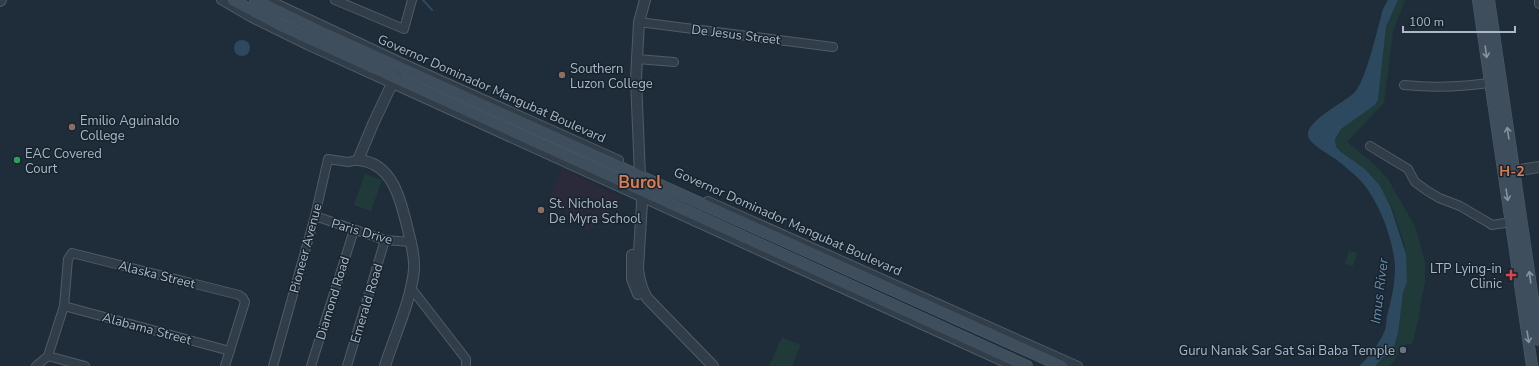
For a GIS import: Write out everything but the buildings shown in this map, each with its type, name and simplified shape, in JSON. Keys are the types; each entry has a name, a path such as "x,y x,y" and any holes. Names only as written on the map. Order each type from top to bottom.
{"main road":[{"name":"Governor Dominador Mangubat Boulevard","path":"233,0 395,81 640,193 782,255 1027,366"},
{"path":"1478,0 1495,82 1533,313 1532,366"},
{"path":"1489,0 1495,82"},
{"name":"Governor Dominador Mangubat Boulevard","path":"261,1 271,19 400,68 640,173 788,243 1061,366"},
{"path":"1509,172 1511,222 1539,340"},
{"path":"782,255 788,243"}],"street":[{"name":"Governor Dominador Mangubat Boulevard","path":"221,0 271,19"},
{"path":"335,0 404,29 412,0"},
{"path":"645,0 639,22 636,79 640,173 638,268 641,288 647,298 713,366"},
{"path":"1538,0 1539,4"},
{"name":"Governor Dominador Mangubat Boulevard","path":"261,1 403,63 640,173 1078,366"},
{"name":"De Jesus Street","path":"639,22 833,47"},
{"path":"637,59 674,62"},
{"path":"385,366 411,288 414,257 401,202 394,184 378,167 361,160 400,68"},
{"path":"1404,85 1431,88 1495,82"},
{"path":"1370,146 1408,169 1415,182 1439,198 1460,206 1489,223 1511,222"},
{"name":"Pioneer Avenue","path":"272,366 315,216 328,159 348,162 361,160"},
{"path":"1509,172 1539,167"},
{"name":"Governor Dominador Mangubat Boulevard","path":"640,193 1012,366"},
{"path":"640,193 631,269 635,290 642,302 706,366"},
{"name":"Paris Drive","path":"315,216 385,240 411,242"},
{"name":"Diamond Road","path":"311,366 354,230"},
{"name":"Emerald Road","path":"347,366 385,240"},
{"name":"Alaska Street","path":"64,306 68,259 69,255 74,253 239,295 245,302 230,351"},
{"path":"411,288 466,359 466,366"},
{"path":"36,366 48,356 64,306"},
{"name":"Alabama Street","path":"64,306 230,351"},
{"path":"225,366 230,351"},
{"path":"48,356 85,366"}],"shaded area":[{"path":"1388,0 1398,0 1386,27 1378,100 1375,105 1341,129 1335,139 1336,147 1365,169 1380,186 1391,208 1406,254 1407,282 1403,293 1398,333 1394,346 1375,366 1359,366 1374,350 1385,330 1387,314 1392,296 1395,267 1392,245 1379,210 1368,189 1353,173 1317,147 1308,136 1309,130 1319,118 1351,96 1359,86 1371,53 1383,9"},
{"path":"242,40 248,42 250,48 248,54 242,56 236,54 234,48 236,42"},
{"path":"562,168 623,198 588,232 548,198"}],"green space":[{"path":"1398,0 1405,0 1393,32 1384,103 1347,142 1373,163 1388,179 1415,226 1425,262 1425,283 1419,317 1412,344 1406,344 1390,366 1375,366 1394,346 1396,339 1403,293 1407,282 1405,246 1392,208 1365,169 1336,147 1335,139 1341,129 1375,105 1378,100 1386,27"},
{"path":"365,174 382,180 371,211 354,205"},
{"path":"1349,251 1357,253 1353,266 1345,264"},
{"path":"782,337 801,345 792,366 769,366"}],"waterway":[{"path":"423,0 432,10"}],"place":[{"name":"Southern Luzon College","path":"562,75"},
{"name":"Emilio Aguinaldo College","path":"72,127"},
{"name":"EAC Covered Court","path":"17,160"},
{"name":"St. Nicholas De Myra School","path":"541,210"},
{"name":"LTP Lying-in Clinic","path":"1511,275"},
{"name":"Guru Nanak Sar Sat Sai Baba Temple","path":"1403,350"}],"district":[{"name":"H-2","path":"1512,171"},
{"name":"Burol","path":"640,182"}],"water label":[{"name":"Imus River","path":"1379,291"}]}
